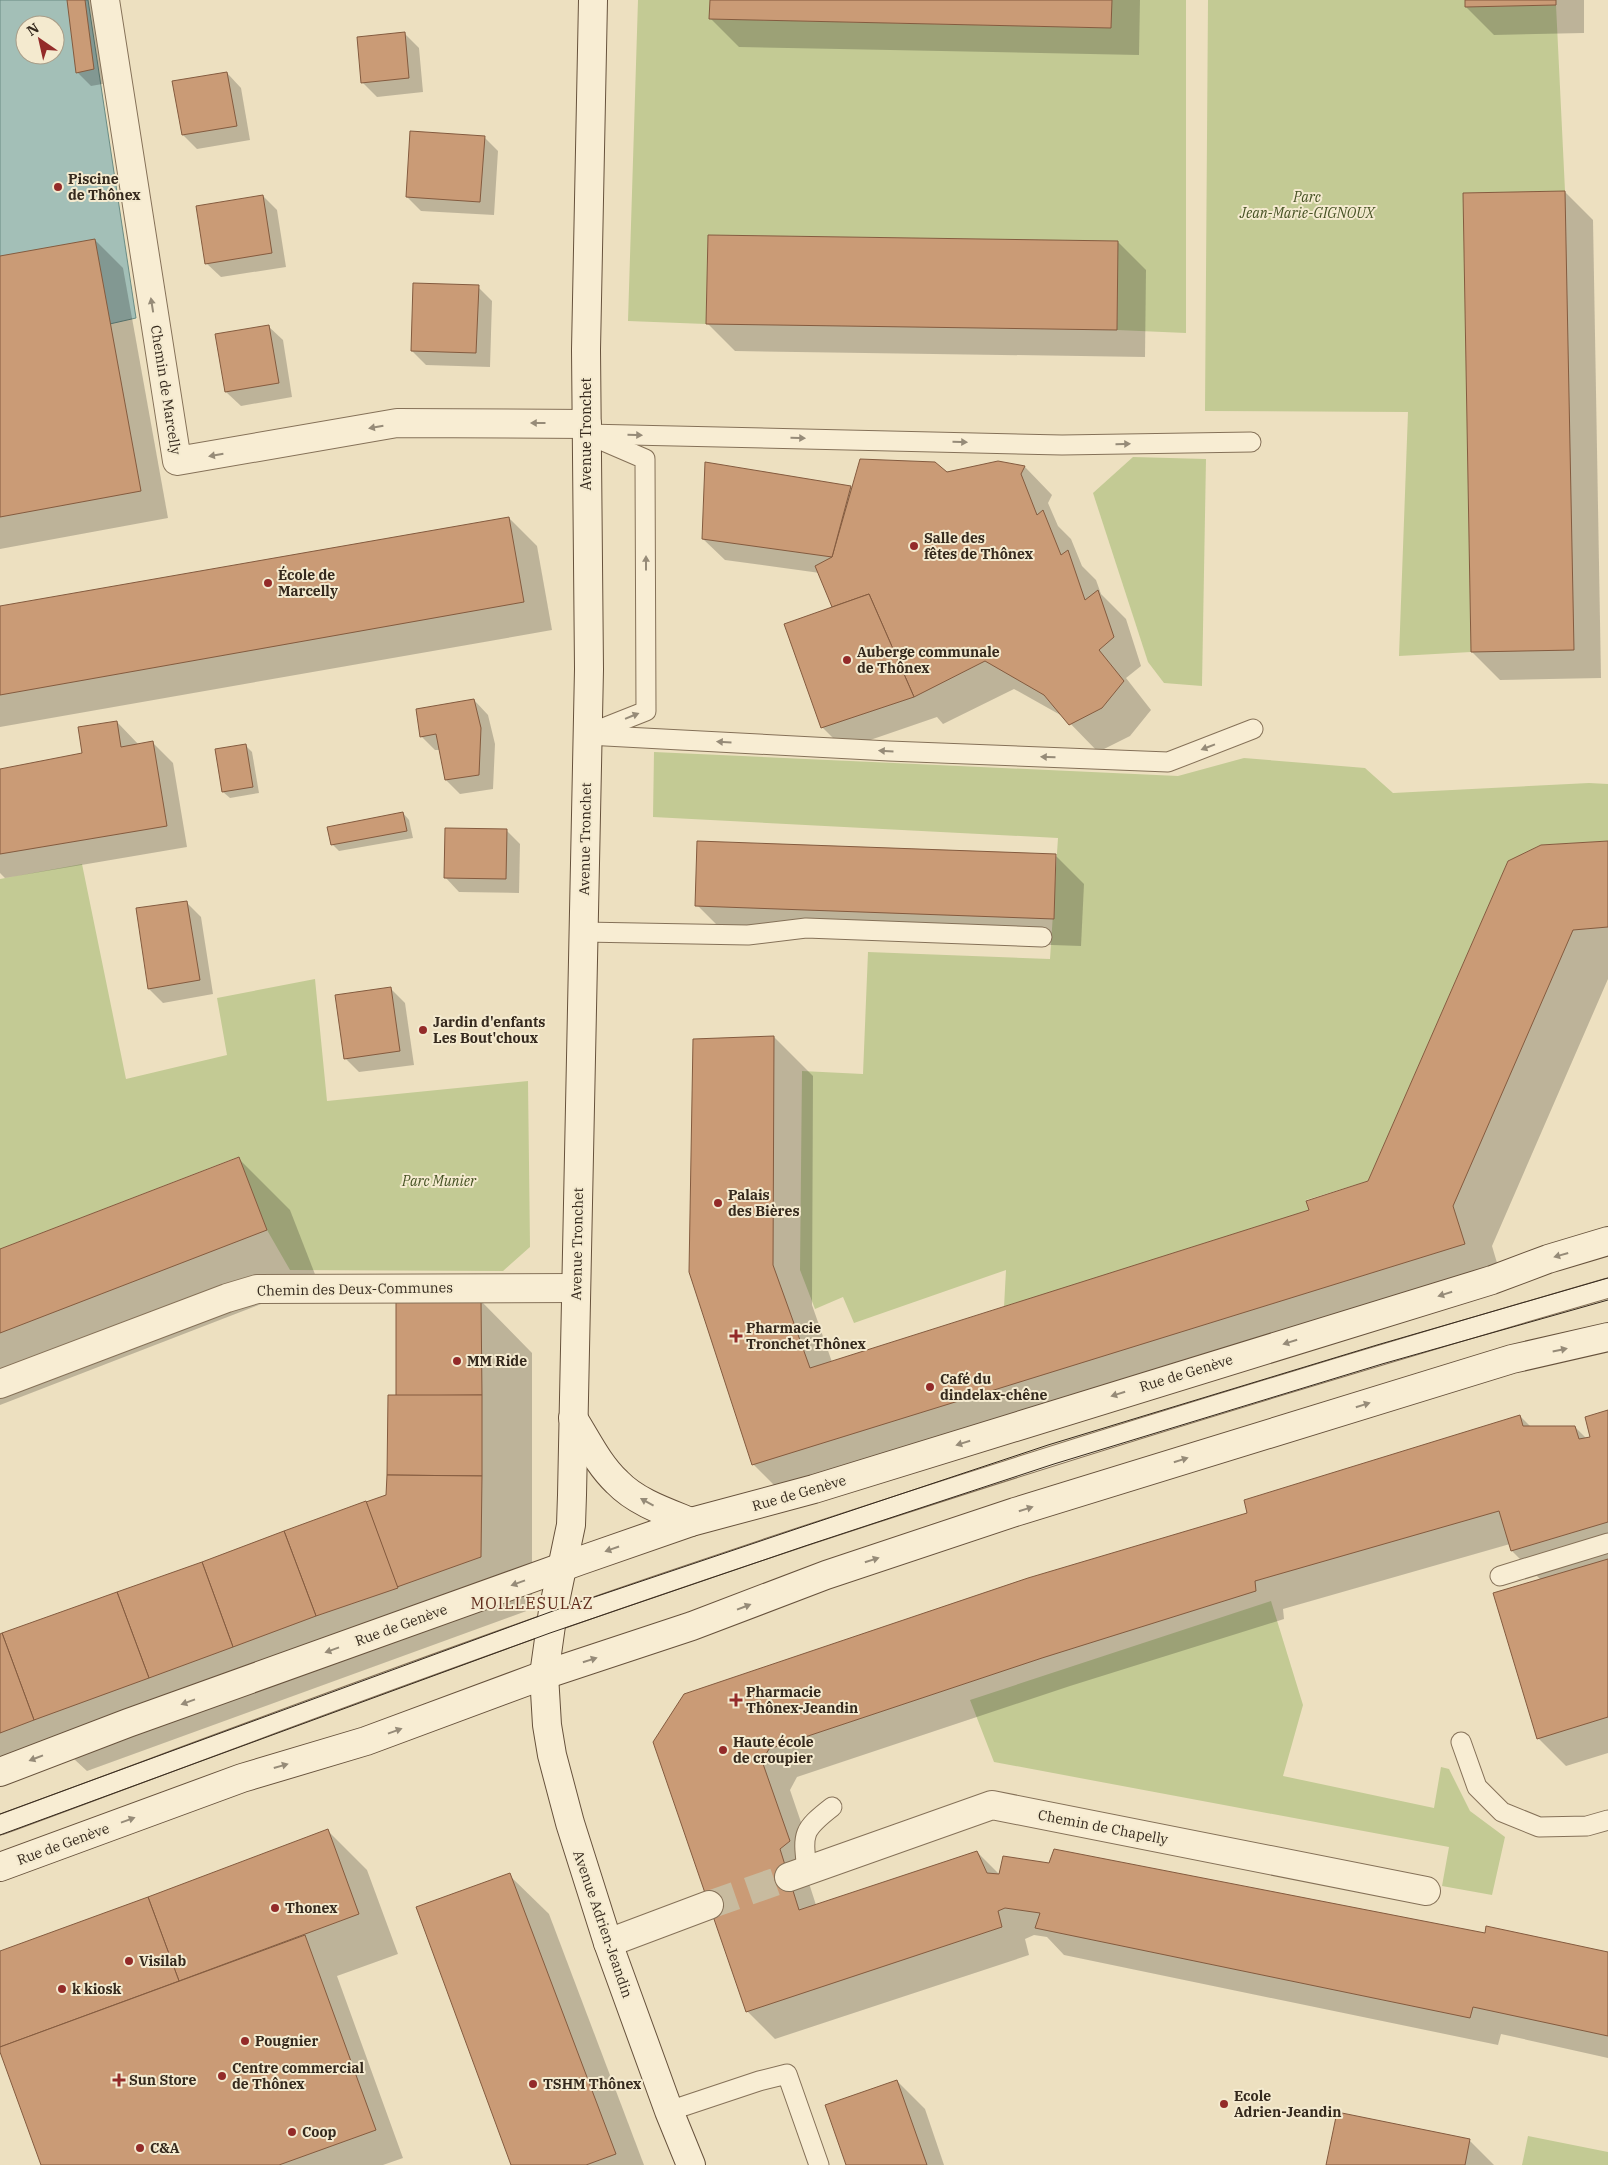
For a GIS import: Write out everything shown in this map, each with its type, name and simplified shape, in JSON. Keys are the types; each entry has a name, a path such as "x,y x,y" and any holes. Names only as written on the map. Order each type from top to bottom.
{"main road":[{"name":"Chemin de Marcelly","path":"105,0 177,461 397,423 586,429"},
{"name":"Avenue Tronchet","path":"544,1675 570,1525 587,735 586,350 593,0"},
{"name":"Rue de Genève","path":"0,1772 128,1723 691,1522 833,1483 1492,1280 1548,1259 1608,1241"},
{"name":"Chemin des Deux-Communes","path":"0,1384 227,1298 257,1289 576,1288"},
{"name":"Rue de Genève","path":"0,1867 242,1778 366,1741 544,1675 692,1626 826,1575 1015,1512 1512,1359 1608,1337"},
{"path":"573,1418 602,1466 618,1483 654,1506 691,1522"},
{"name":"Avenue Adrien-Jeandin","path":"544,1675 547,1725 552,1755 570,1823 608,1943 669,2111 691,2165"},
{"name":"Chemin de Chapelly","path":"798,1874 992,1805 1426,1891"},
{"path":"608,1943 709,1906"}],"lane":[{"path":"586,429 1062,445 1250,442"},
{"path":"586,429 645,459 646,711 587,735"},
{"path":"587,735 889,751 1168,762 1253,729"},
{"path":"583,932 748,935 806,928 1042,937"},
{"path":"0,1825 552,1622 1051,1455 1370,1357 1608,1288"},
{"path":"1500,1576 1608,1543"},
{"path":"1461,1742 1477,1787 1502,1812 1539,1827 1587,1826 1608,1820"},
{"path":"798,1874 804,1838 813,1822 832,1807"},
{"path":"669,2111 759,2081 787,2074 819,2165"}],"green space":[{"path":"638,0 710,0 710,19 1111,28 1112,0 1186,0 1186,333 1117,330 1118,241 708,235 706,324 628,321"},
{"name":"Parc Jean-Marie-GIGNOUX","path":"1208,0 1465,0 1466,7 1556,5 1565,191 1463,193 1471,652 1399,656 1408,412 1205,411"},
{"path":"1133,457 1206,459 1202,686 1164,683 1148,662 1093,493"},
{"path":"654,752 1178,776 1244,758 1365,768 1393,793 1589,783 1608,784 1608,841 1541,845 1508,861 1368,1181 1306,1200 1309,1210 1004,1307 1006,1270 854,1323 843,1297 815,1309 800,1270 802,1071 863,1074 868,952 1050,959 1058,838 653,817"},
{"name":"Parc Munier","path":"82,864 126,1079 227,1055 217,998 315,979 327,1101 528,1081 530,1247 503,1271 290,1270 267,1230 238,1157 0,1249 0,879"},
{"path":"1271,1601 1303,1705 1283,1776 1434,1808 1441,1767 1449,1769 1470,1811 1505,1837 1492,1895 1442,1886 1449,1847 994,1762 970,1700"},
{"path":"1528,2136 1608,2152 1608,2165 1522,2165"}],"water":[{"name":"Piscine de Thônex","path":"0,0 88,0 136,318 0,349"}],"building":[{"path":"67,0 85,0 94,69 76,73"},
{"path":"710,0 1112,0 1111,28 709,19"},
{"path":"1465,0 1556,0 1556,5 1465,7"},
{"path":"405,32 409,78 361,83 357,37"},
{"path":"227,72 237,126 182,135 172,81"},
{"path":"410,131 485,136 480,202 406,197"},
{"path":"1565,191 1574,650 1471,652 1463,193"},
{"path":"263,195 272,253 205,264 196,206"},
{"path":"708,235 1118,241 1117,330 706,324"},
{"path":"95,239 141,491 0,517 0,256"},
{"path":"413,283 479,285 476,353 411,351"},
{"path":"269,325 279,383 225,392 215,334"},
{"path":"860,459 935,462 947,472 998,461 1025,466 1021,474 1037,515 1043,510 1061,555 1068,550 1085,600 1098,590 1114,637 1099,650 1124,681 1102,708 1069,725 1044,695 985,661 914,697 869,594 832,607 815,566 832,557"},
{"path":"705,462 851,486 832,557 702,539"},
{"path":"509,517 524,602 0,695 0,606"},
{"name":"Auberge communale de Thônex","path":"869,594 914,697 821,728 784,624"},
{"path":"474,699 481,728 479,775 445,780 436,734 420,737 416,709"},
{"path":"117,721 121,747 153,741 167,826 0,854 0,769 82,753 78,727"},
{"path":"246,744 253,787 222,792 215,749"},
{"path":"403,812 407,831 331,845 327,827"},
{"path":"445,828 507,829 506,879 444,878"},
{"path":"697,841 1056,854 1054,919 695,906"},
{"path":"1608,841 1608,927 1573,930 1453,1206 1465,1244 752,1465 689,1272 693,1039 774,1036 773,1265 810,1368 1309,1210 1306,1201 1368,1181 1508,861 1541,845"},
{"path":"187,901 200,980 148,989 136,908"},
{"path":"391,987 400,1051 344,1059 335,995"},
{"path":"239,1157 267,1230 0,1333 0,1249"},
{"path":"481,1300 482,1395 396,1396 396,1301"},
{"path":"388,1395 482,1395 482,1476 387,1475"},
{"name":"Haute école de croupier","path":"1608,1410 1608,1522 1511,1551 1499,1511 1255,1581 1256,1591 1042,1658 769,1749 762,1761 790,1841 780,1849 799,1910 977,1851 987,1873 999,1874 1003,1856 1049,1863 1054,1849 1485,1933 1486,1926 1608,1952 1608,2036 1473,2007 1470,2018 1035,1928 1040,1913 1005,1908 998,1911 1002,1927 746,2012 653,1742 684,1694 1028,1578 1247,1513 1244,1500 1520,1415 1523,1426 1575,1426 1579,1439 1590,1437 1585,1417"},
{"path":"387,1475 482,1476 481,1557 397,1587 366,1502 386,1495"},
{"path":"366,1501 398,1588 316,1616 284,1531"},
{"path":"284,1531 316,1616 233,1647 202,1562"},
{"path":"1608,1559 1608,1717 1537,1739 1493,1593"},
{"path":"202,1562 233,1647 149,1678 117,1592"},
{"path":"117,1592 149,1678 34,1720 2,1633"},
{"path":"2,1633 34,1720 0,1733 0,1634"},
{"path":"328,1829 359,1914 179,1981 148,1897"},
{"path":"510,1873 616,2154 586,2165 511,2165 416,1907"},
{"path":"148,1897 179,1981 0,2047 0,1951"},
{"path":"305,1935 376,2130 279,2165 41,2165 0,2052 0,2047"},
{"path":"897,2080 927,2165 846,2165 825,2105"},
{"path":"1337,2112 1470,2139 1465,2165 1326,2165"}],"tunnel":[{"path":"709,1905 789,1877"}],"tram line":[{"path":"0,1814 553,1611 799,1528 1048,1445 1377,1345 1608,1278"},
{"path":"0,1835 550,1633 805,1546 1054,1464 1382,1364 1608,1300"}],"place":[{"name":"Piscine de Thônex","path":"58,187"},
{"name":"Salle des fêtes de Thônex","path":"914,546"},
{"name":"École de Marcelly","path":"268,583"},
{"name":"Auberge communale de Thônex","path":"847,660"},
{"name":"Jardin d'enfants Les Bout'choux","path":"423,1030"},
{"name":"Palais des Bières","path":"718,1203"},
{"name":"Pharmacie Tronchet Thônex","path":"736,1336"},
{"name":"MM Ride","path":"457,1361"},
{"name":"Café du dindelax-chêne","path":"930,1387"},
{"name":"Pharmacie Thônex-Jeandin","path":"736,1700"},
{"name":"Haute école de croupier","path":"723,1750"},
{"name":"Thonex","path":"275,1908"},
{"name":"Visilab","path":"129,1961"},
{"name":"k kiosk","path":"62,1989"},
{"name":"Pougnier","path":"245,2041"},
{"name":"Centre commercial de Thônex","path":"222,2076"},
{"name":"Sun Store","path":"119,2080"},
{"name":"TSHM Thônex","path":"533,2084"},
{"name":"Ecole Adrien-Jeandin","path":"1224,2104"},
{"name":"Coop","path":"292,2132"},
{"name":"C&A","path":"140,2148"}],"district":[{"name":"MOILLESULAZ","path":"532,1603"}]}
